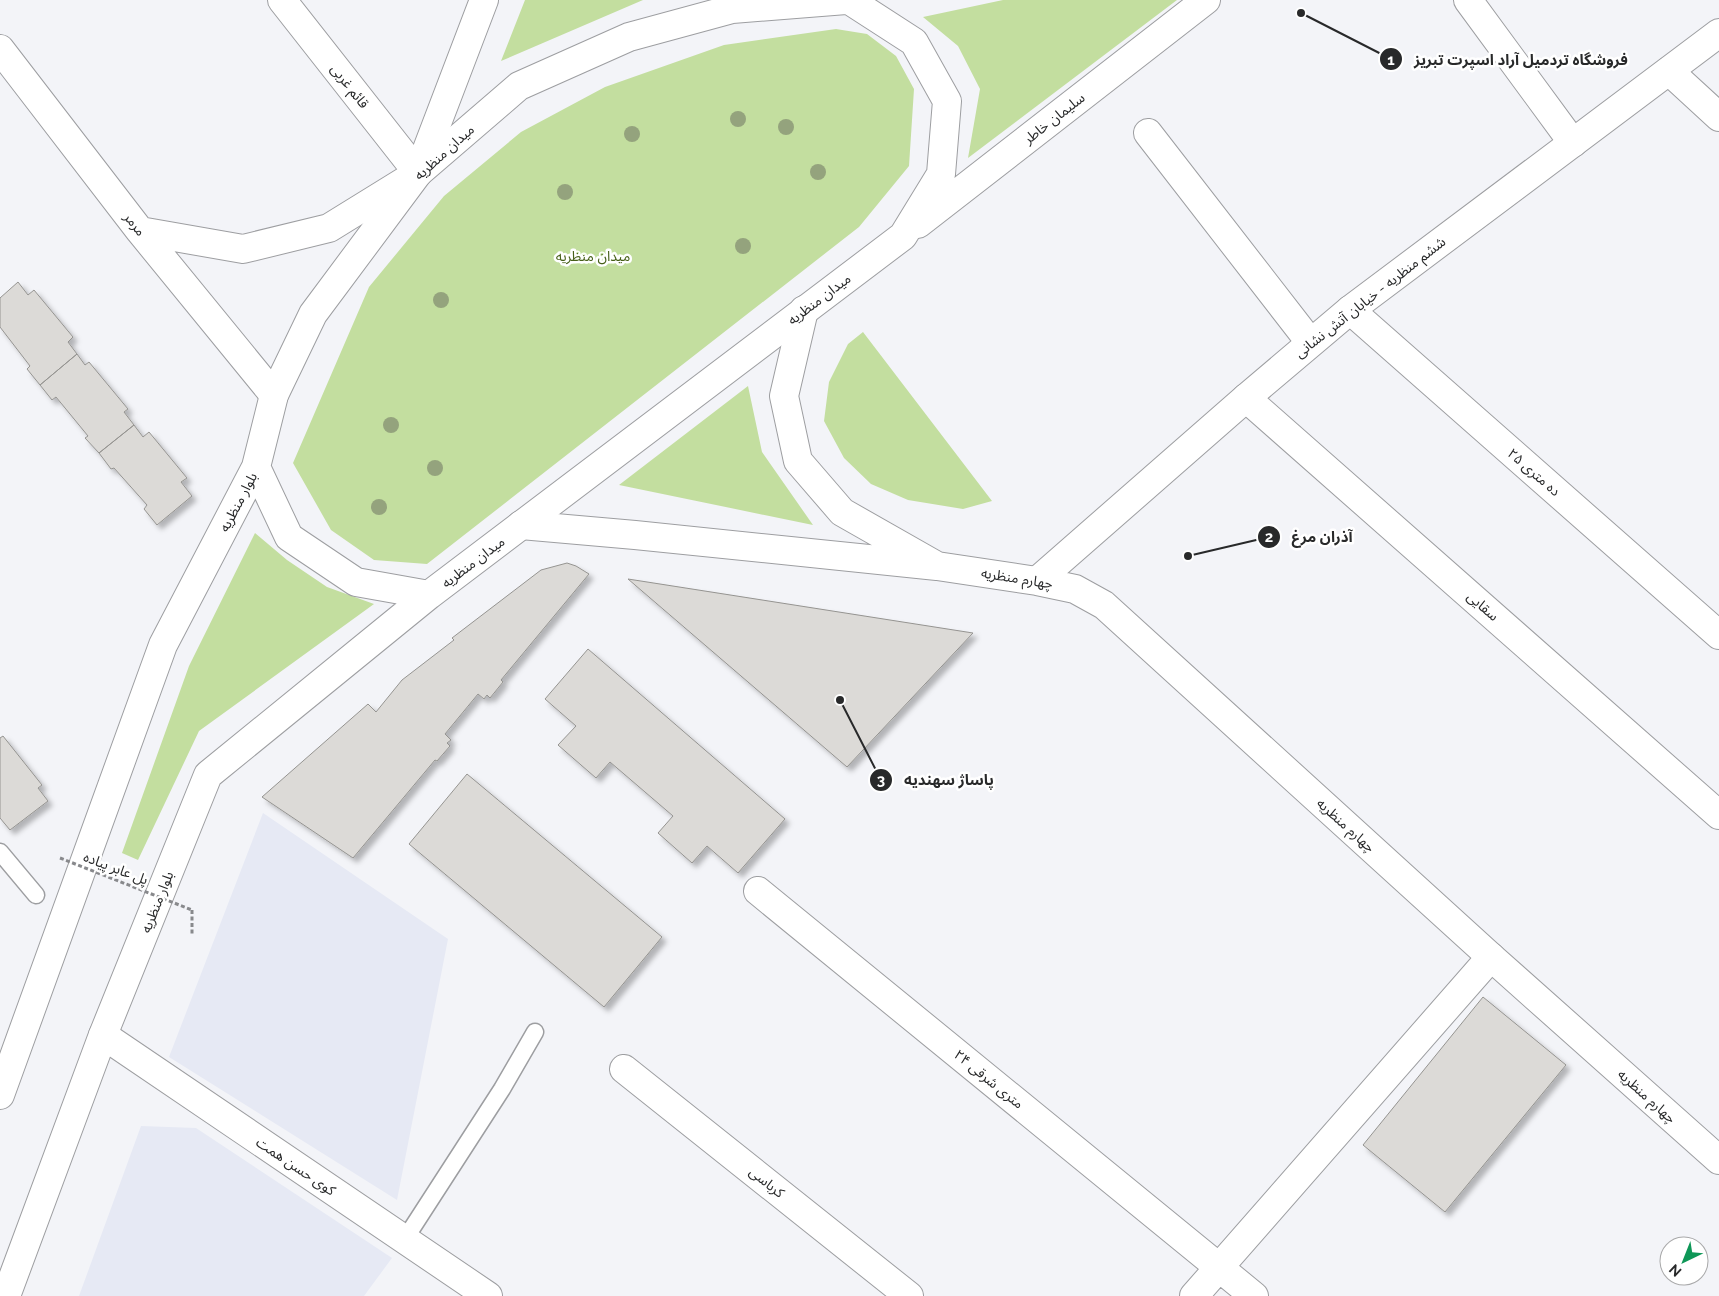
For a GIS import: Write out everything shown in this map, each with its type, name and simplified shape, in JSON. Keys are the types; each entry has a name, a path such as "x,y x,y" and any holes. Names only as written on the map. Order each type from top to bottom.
{"main road":[{"name":"قائم غربی","path":"282,0 418,173"},
{"path":"140,231 242,249 329,228 418,173 484,0"},
{"name":"ميدان منظریه","path":"847,0 914,42 947,101 941,174 903,236 429,595 356,582 289,537 256,467 274,395 313,314 418,173 519,86 630,37 732,9 847,0"},
{"name":"سلیمان خاطر","path":"903,236 1206,0"},
{"path":"1468,0 1573,143"},
{"name":"ششم منظریه - خیابان آتش نشانی","path":"1037,581 1310,342 1719,33"},
{"name":"مرمر","path":"0,49 140,231 274,395"},
{"path":"1668,71 1719,117"},
{"path":"1148,133 1310,342"},
{"path":"804,310 784,396 798,461 842,512 937,566"},
{"name":"ده متری ۲۵","path":"1350,310 1719,635"},
{"name":"سقایی","path":"1246,398 1719,815"},
{"name":"بلوار منظریه","path":"0,1095 163,645 256,467"},
{"name":"چهارم منظریه","path":"521,525 937,566 1037,581 1075,589 1104,605 1491,957 1719,1160"},
{"name":"بلوار منظریه","path":"6,1296 103,1035 208,775 429,595"},
{"name":"۲۴ متری شرقی","path":"758,891 1254,1296"},
{"path":"1194,1296 1491,957"},
{"name":"کوی حسن همت","path":"103,1035 488,1296"},
{"name":"کرباسی","path":"624,1069 909,1296"}],"lane":[{"path":"0,852 36,895"},
{"path":"404,1239 502,1088 535,1032"}],"path":[{"name":"پل عابر پیاده","path":"60,858 192,910 192,935"}],"shaded area":[{"path":"263,813 448,939 397,1200 169,1057"},
{"path":"141,1126 196,1128 392,1258 364,1296 79,1296"}],"green space":[{"path":"525,0 643,0 501,61"},
{"path":"1003,0 1177,0 968,158 980,89 958,46 923,17"},
{"name":"میدان منظریه","path":"836,29 867,34 896,56 914,89 909,166 859,227 427,564 374,560 331,530 293,463 369,287 444,196 521,132 605,87 724,45"},
{"path":"863,332 992,501 963,509 908,500 871,484 844,458 824,421 829,382 848,344"},
{"path":"748,386 762,452 813,525 619,485"},
{"path":"255,533 287,560 327,587 374,604 199,731 138,860 122,853 189,666"}],"building":[{"path":"18,282 28,295 34,290 73,337 68,342 77,354 40,385 27,369 30,366 0,327 0,298"},
{"path":"77,354 85,365 89,362 128,409 124,412 134,425 99,453 85,438 88,436 56,397 52,400 40,385"},
{"path":"134,425 143,437 149,432 187,478 181,482 192,496 157,525 144,509 147,505 114,468 111,469 99,453"},
{"path":"567,563 589,574 501,680 503,682 490,698 487,695 484,699 478,694 445,734 451,740 447,743 450,746 437,761 435,760 353,858 262,797 368,704 376,712 402,680 454,640 452,638 541,570"},
{"path":"628,579 973,633 847,767"},
{"path":"588,649 785,819 738,873 707,846 692,863 658,833 673,816 610,762 596,778 558,745 576,726 545,699"},
{"path":"3,736 42,785 38,788 48,801 10,830 0,818 0,738"},
{"path":"467,774 662,937 604,1007 409,844"},
{"path":"1483,997 1566,1065 1445,1212 1363,1145"}],"place":[{"name":"فروشگاه تردمیل آراد اسپرت تبریز","path":"1301,13"},
{"name":"آذران مرغ","path":"1188,556"},
{"name":"پاساژ سهندیه","path":"840,700"}]}
